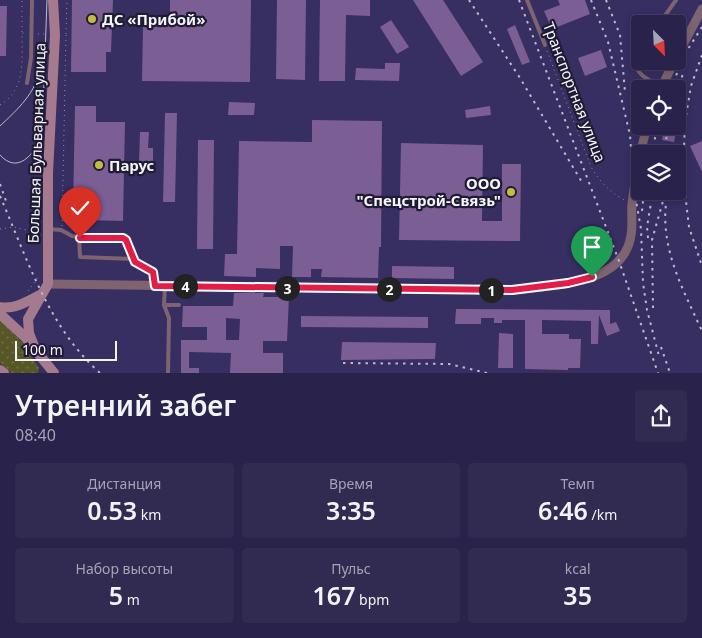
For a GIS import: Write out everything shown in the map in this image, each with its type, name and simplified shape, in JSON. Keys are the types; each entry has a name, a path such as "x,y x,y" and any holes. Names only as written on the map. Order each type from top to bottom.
{"main road":[{"name":"Большая Бульварная улица","path":"48,284 45,231 55,35 53,1"},
{"path":"48,284 28,319 29,333 36,351 45,368 54,373"},
{"path":"0,306 5,308 25,303 41,295"},
{"path":"0,314 25,337 36,351"},
{"path":"0,370 4,373"}],"street":[{"path":"686,39 702,9"},
{"path":"48,284 512,290 568,283 592,277 611,268 619,261 627,250 631,234 633,200"}],"lane":[{"path":"27,83 31,58 32,0"},
{"name":"Транспортная улица","path":"527,0 545,45"},
{"path":"665,15 676,0"},
{"path":"637,70 648,80"},
{"path":"45,231 61,230 80,238 123,238 128,244 135,262 153,272 160,286 169,318 168,373"},
{"path":"80,238 80,257 133,258"},
{"path":"164,305 179,305"}],"path":[{"path":"0,105 17,90 21,74 22,0"},
{"path":"61,230 67,0"},
{"path":"22,33 42,34"},
{"path":"55,35 66,35"},
{"name":"Транспортная улица","path":"545,45 591,167 600,182 632,205"},
{"path":"0,229 14,227 45,231"},
{"path":"26,294 36,281"}],"shaded area":[{"path":"0,319 21,341 39,368 38,373 11,373 0,363"}],"building":[{"name":"ДC «Прибой»","path":"72,0 113,0 111,52 106,52 106,72 71,72"},
{"path":"170,0 251,0 250,82 142,81 143,25 170,25"},
{"path":"277,0 306,0 305,80 276,79"},
{"path":"320,0 370,0 370,16 346,15 345,81 319,81"},
{"path":"413,0 443,0 483,62 461,76"},
{"path":"558,0 585,0 590,14 552,29 544,11 560,5"},
{"path":"0,6 7,6 6,56 0,56"},
{"path":"391,20 409,47 397,54 380,27"},
{"path":"515,25 530,62 522,65 507,29"},
{"path":"601,50 607,67 585,76 578,58"},
{"path":"385,63 400,63 399,81 355,80 356,68 385,69"},
{"path":"229,102 255,103 254,115 228,115"},
{"name":"Парус","path":"75,106 96,106 96,122 125,122 123,221 85,220 85,209 73,208"},
{"path":"490,106 491,115 466,118 465,110"},
{"path":"165,113 177,113 175,202 163,202"},
{"path":"312,120 382,121 381,247 379,247 378,278 321,277 322,269 311,269 311,277 292,277 293,246 280,246 280,269 256,268 256,277 224,276 225,254 237,254 239,141 312,142"},
{"path":"140,132 149,132 148,148 153,148 153,163 139,162"},
{"path":"663,135 675,135 674,142 662,140"},
{"path":"198,140 214,140 213,249 197,249"},
{"path":"702,141 702,172 690,146"},
{"path":"401,143 483,145 482,221 502,221 502,164 521,164 520,241 399,240"},
{"path":"392,266 454,267 454,279 392,278"},
{"path":"234,293 264,293 263,297 289,297 287,341 263,341 263,353 283,353 283,373 230,373 231,353 189,352 189,368 199,368 199,373 181,373 181,340 207,340 207,327 182,327 183,306 233,306","holes":["226,318 240,319 239,340 226,340"]},
{"path":"456,309 610,310 610,324 616,322 620,331 607,336 599,315 598,344 591,344 591,321 542,320 542,334 569,334 569,339 581,339 580,368 568,368 568,370 525,369 525,320 502,320 502,323 494,323 494,318 481,318 481,324 455,324"},
{"path":"301,316 428,317 428,328 301,327"},
{"path":"499,333 513,334 513,368 498,368"},
{"path":"342,342 436,343 435,359 341,360"}],"tram line":[{"path":"0,155 7,161 19,163 30,156 42,138 47,0"},
{"path":"0,126 31,93 40,68"}],"railway":[{"path":"469,0 520,78 583,184"},
{"path":"519,0 619,261 658,373"},
{"path":"591,0 608,42 630,135 634,189 641,229 643,283 647,310 659,356"},
{"path":"606,0 620,35 625,92"},
{"path":"674,80 688,49 702,27"},
{"path":"702,55 691,86 685,122 683,175 689,227 702,266"},
{"path":"681,80 683,73"},
{"path":"653,145 656,135"},
{"path":"665,145 667,135"},
{"path":"0,184 6,201"},
{"path":"0,196 30,267 53,313 66,335 100,373"},
{"path":"642,211 643,200"},
{"path":"648,238 647,227 652,200"},
{"path":"667,200 665,210 668,246 679,280 702,331"},
{"path":"653,308 652,240 663,201"},
{"path":"661,347 670,373"},
{"path":"343,363 449,364 487,373"}],"place":[{"name":"ДC «Прибой»","path":"92,19"},
{"name":"Парус","path":"99,165"},
{"name":"ООО \"Спецстрой-Связь\"","path":"511,192"}],"route":[{"path":"80,238 123,238 128,244 135,262 153,272 155,286 512,290 568,283 592,277"}]}
